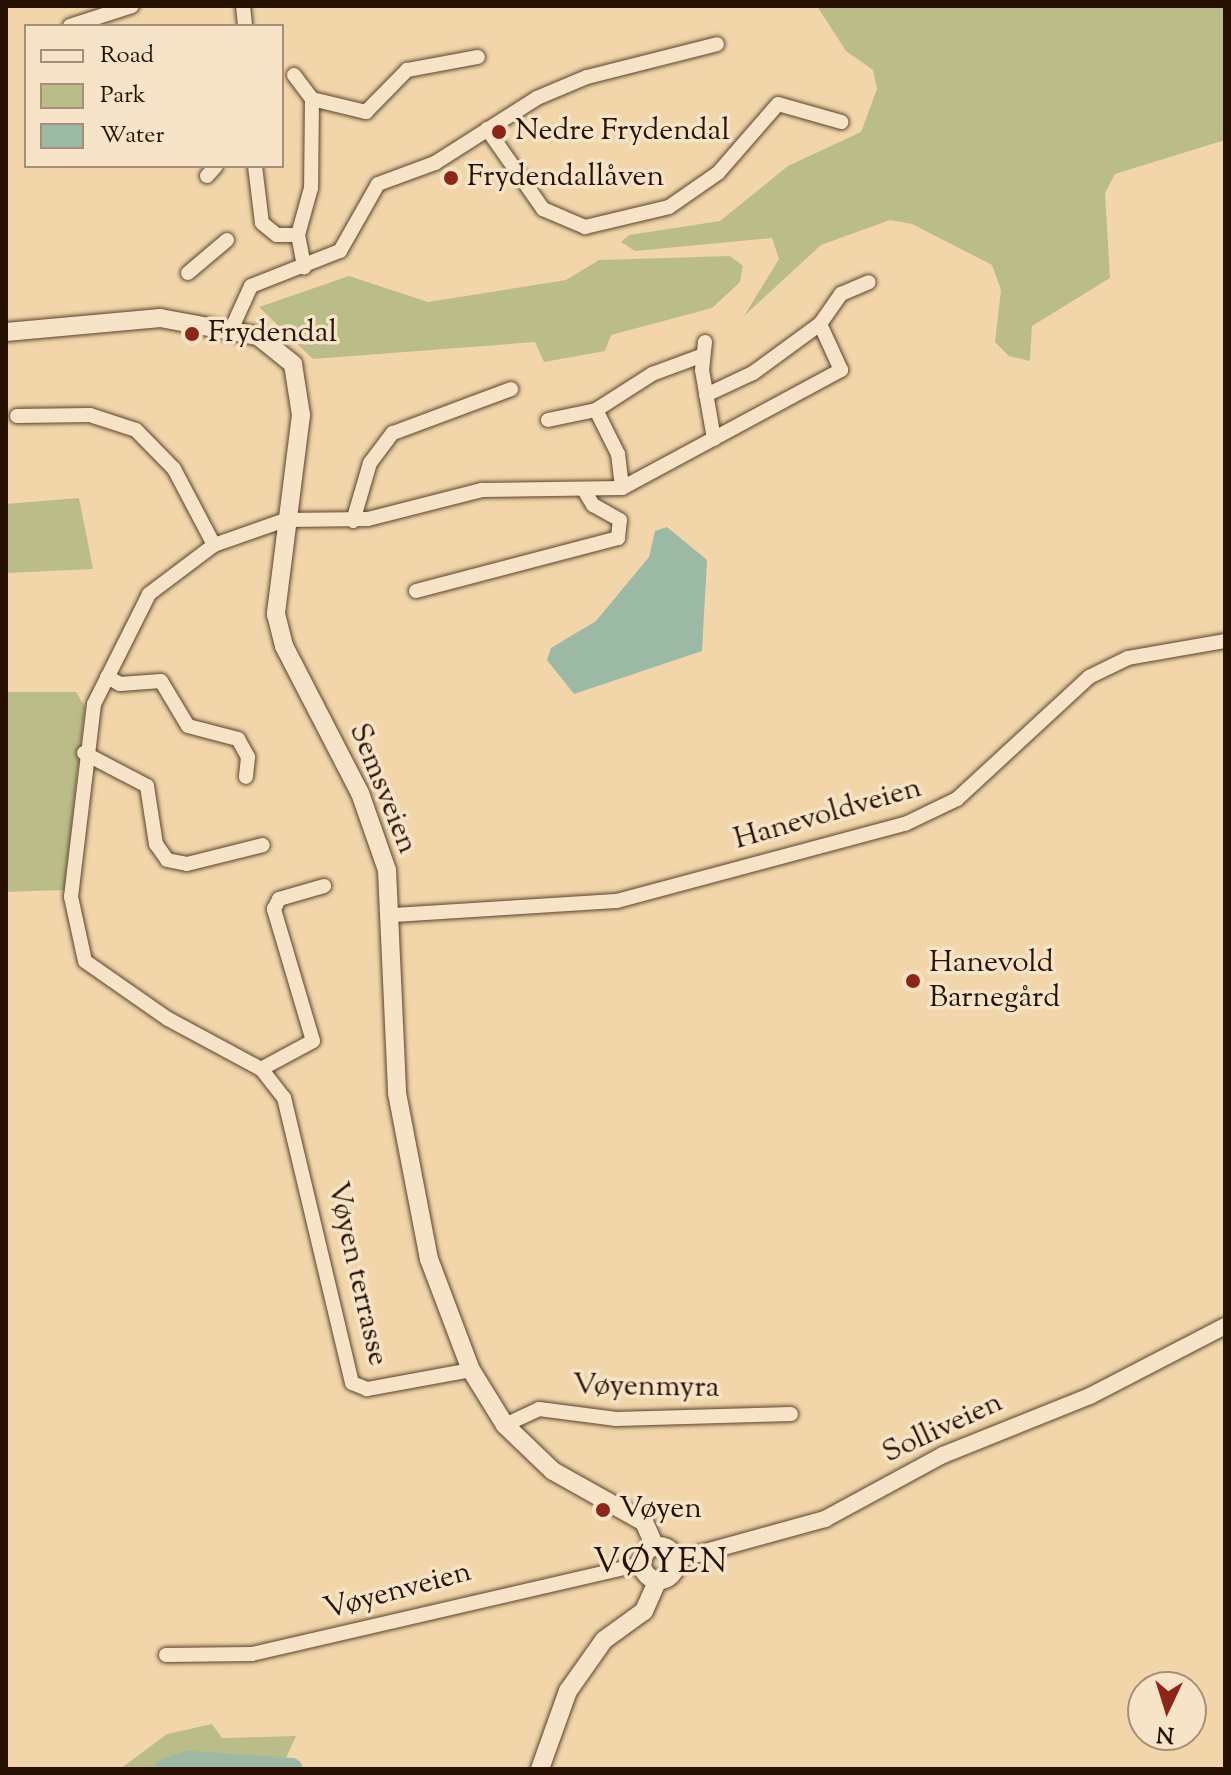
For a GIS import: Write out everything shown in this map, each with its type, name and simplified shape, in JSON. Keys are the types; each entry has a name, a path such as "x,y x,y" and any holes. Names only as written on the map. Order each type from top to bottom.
{"main road":[{"name":"Semsveien","path":"6,332 130,318 231,330 269,341 298,375 300,431 276,576 279,632 371,819 393,915 395,1063 410,1182 471,1370 505,1425 553,1471 644,1522 655,1547"},
{"path":"540,1769 568,1691 604,1640 644,1611 658,1580 672,1575 676,1560 655,1547 643,1564 658,1580"}],"street":[{"path":"76,24 132,6"},
{"path":"231,330 251,286 340,251 378,184 435,163 487,129 587,77 717,44"},
{"path":"312,99 366,112 407,70 478,57"},
{"path":"294,75 312,99 311,188 298,235 304,267"},
{"path":"487,129 543,209 585,227 641,216 691,193 739,153 778,104 841,122"},
{"path":"255,168 262,223 277,235 298,235"},
{"path":"188,273 227,240"},
{"path":"706,395 753,373 820,324 841,294 869,282"},
{"path":"263,845 187,864 167,860 156,844 147,786 84,753 107,677 149,594 214,545 285,520 353,521 482,490 622,488 841,370 820,324"},
{"path":"548,420 596,410 652,374 703,349 706,395 714,439"},
{"path":"353,521 370,463 393,433 511,389"},
{"path":"596,410 618,454 622,488"},
{"path":"17,416 90,415 136,430 174,469 214,545"},
{"path":"416,591 618,538 620,520 593,505 584,490"},
{"name":"Hanevoldveien","path":"393,915 617,901 905,824 957,799 1089,677 1128,658 1225,641"},
{"path":"107,677 120,684 161,681 188,726 238,739 248,757 246,777"},
{"name":"Vøyen terrasse","path":"84,753 71,914 88,966 261,1069 292,1117 352,1383 367,1389 471,1370"},
{"path":"261,1069 313,1041 274,909 279,899 324,886"},
{"name":"Solliveien","path":"676,1560 825,1519 943,1455 1090,1396 1225,1326"},
{"name":"Vøyenmyra","path":"505,1425 539,1409 625,1419 791,1414"},
{"name":"Vøyenveien","path":"166,1655 252,1654 643,1564"}],"green space":[{"path":"817,6 1225,6 1225,140 1115,174 1105,193 1110,278 1032,326 1030,361 1009,356 995,342 1001,290 992,265 912,224 890,220 821,245 744,316 779,259 772,238 635,251 621,242 629,235 720,221 788,166 861,132 877,89 873,70 846,51"},
{"path":"730,256 743,266 740,282 712,308 611,335 605,351 544,362 535,342 313,359 259,307 349,276 428,302 566,280 599,260"},
{"path":"79,498 93,569 6,573 6,504"},
{"path":"6,692 76,692 85,707 64,890 6,892"},
{"path":"212,1724 222,1738 296,1736 281,1769 120,1769 167,1734"}],"water":[{"path":"667,527 707,560 702,651 574,694 547,660 551,648 596,621 649,557 655,531"}],"waterway":[{"path":"166,1769 189,1762 292,1769"}],"place":[{"name":"Nedre Frydendal","path":"499,132"},
{"name":"Frydendallåven","path":"451,178"},
{"name":"Frydendal","path":"192,334"},
{"name":"Hanevold Barnegård","path":"913,981"},
{"name":"Vøyen","path":"603,1510"}],"district":[{"name":"VØYEN","path":"661,1564"}]}
